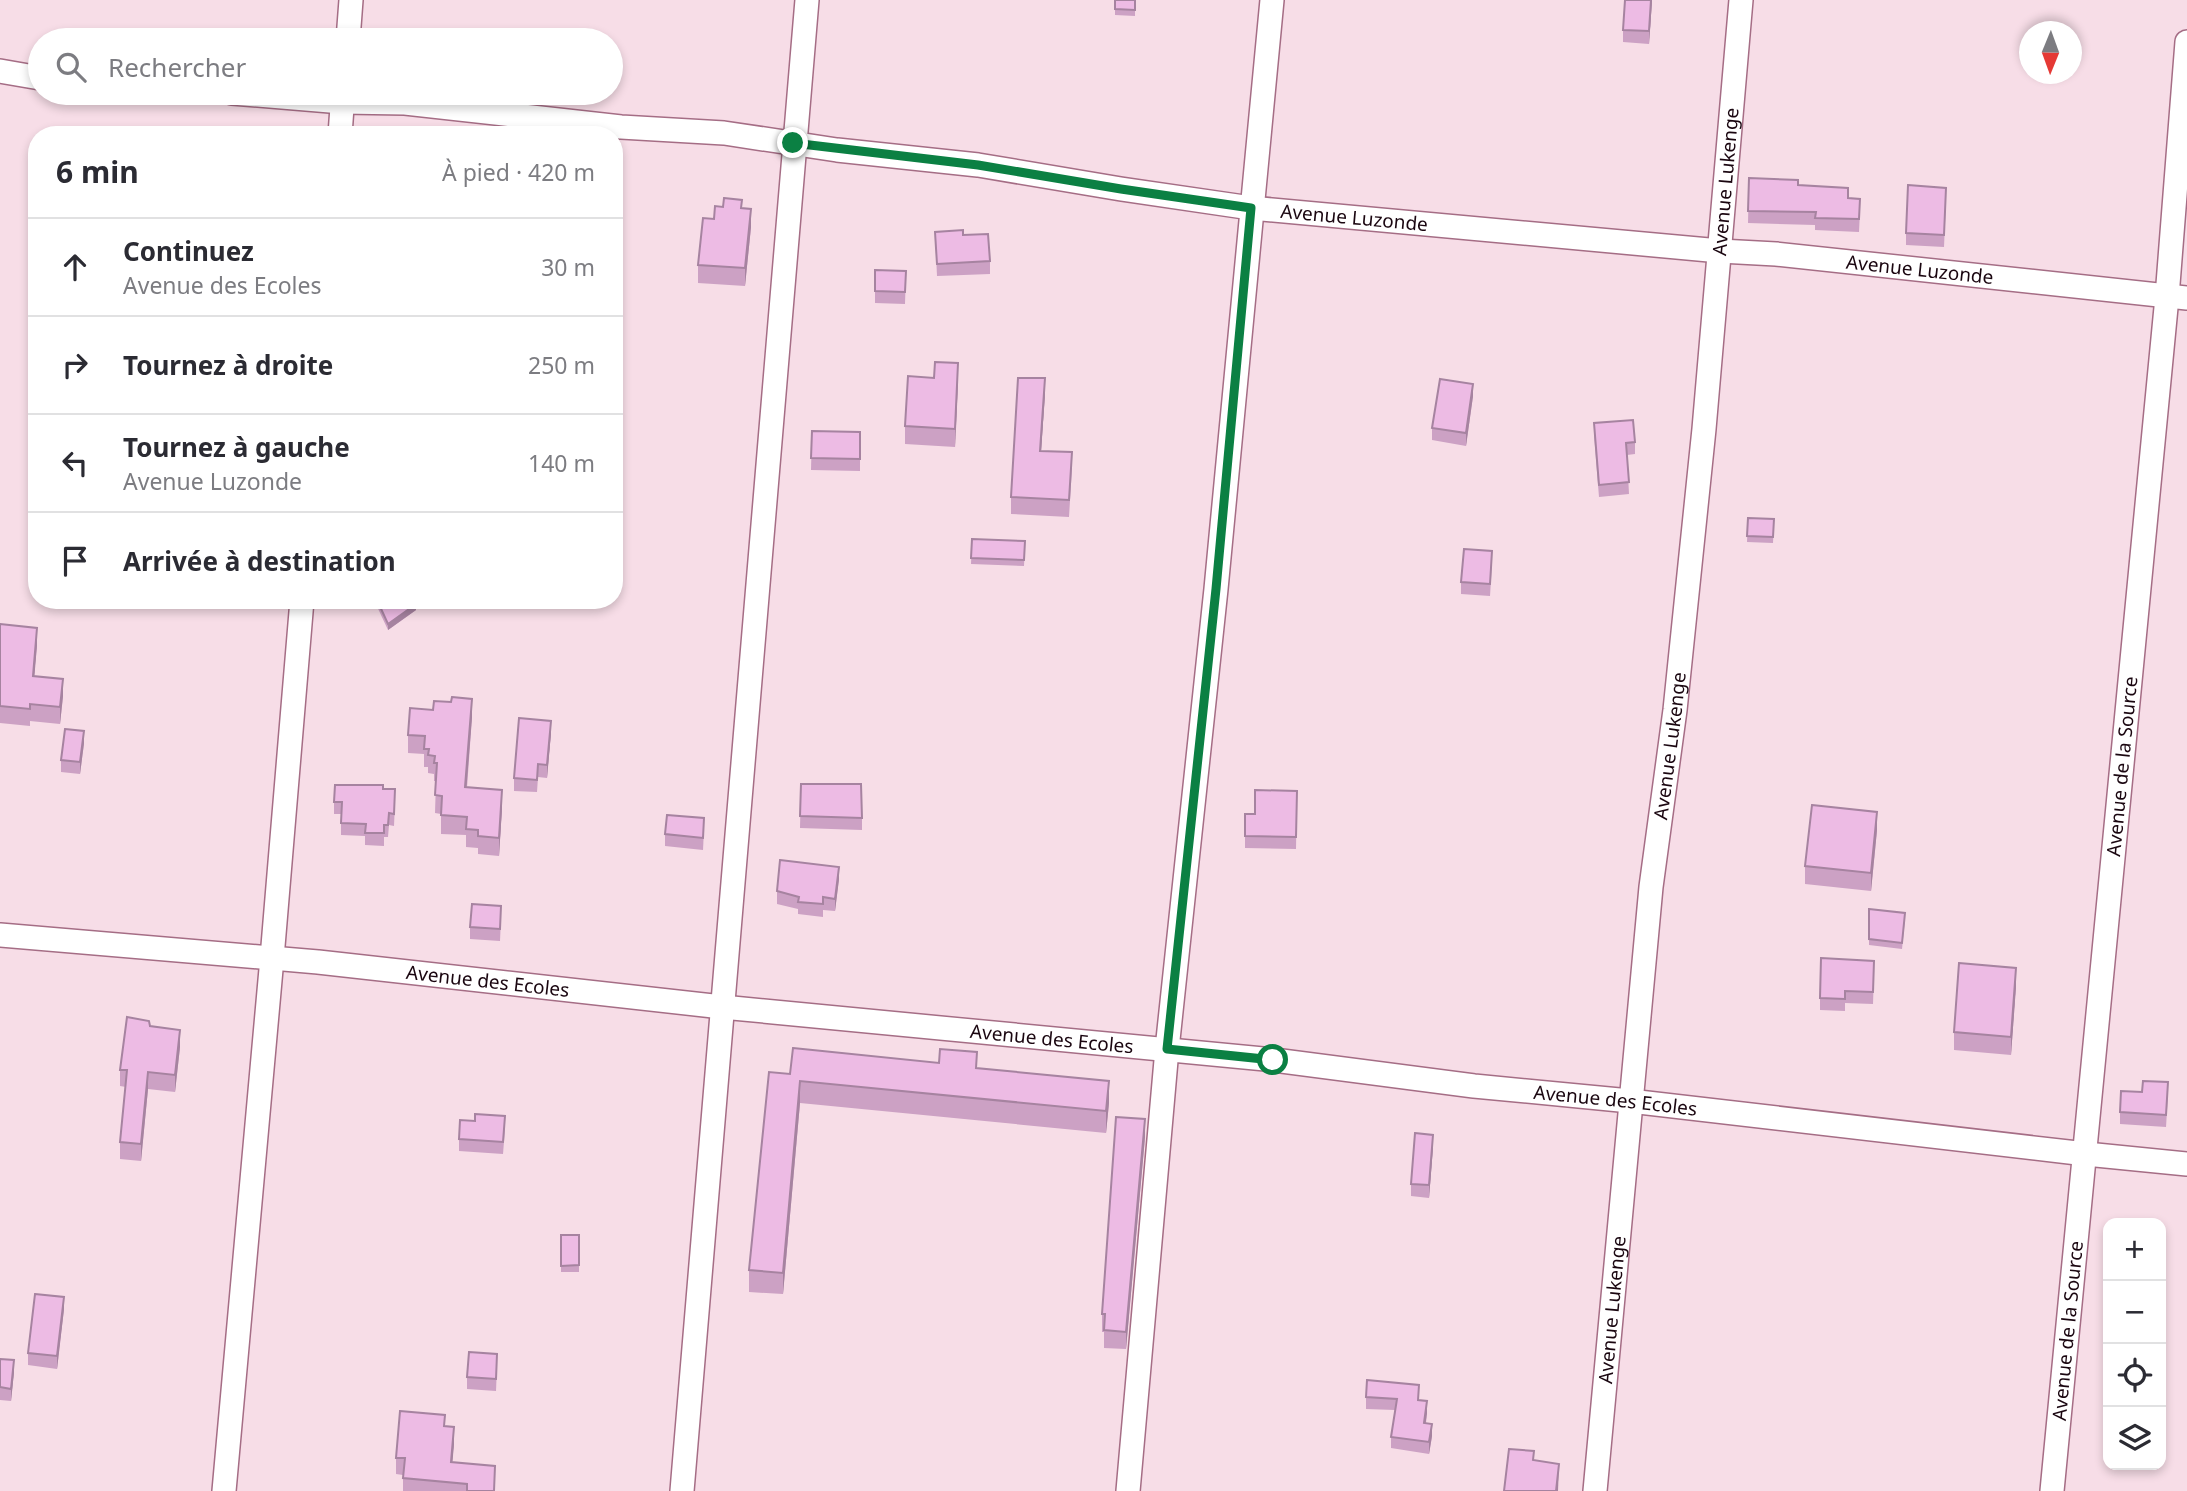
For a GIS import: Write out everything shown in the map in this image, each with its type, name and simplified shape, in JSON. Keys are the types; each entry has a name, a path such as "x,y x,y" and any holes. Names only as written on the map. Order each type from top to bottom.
{"street":[{"path":"349,28 351,0"},
{"path":"682,1491 807,0"},
{"path":"1128,1491 1167,1049 1216,589 1272,0"},
{"name":"Avenue Lukenge","path":"1595,1491 1651,887 1675,710 1720,251 1741,0"},
{"name":"Avenue de la Source","path":"2052,1491 2177,297 2187,42"},
{"path":"0,71 28,76"},
{"path":"341,126 342,105"},
{"name":"Avenue Luzonde","path":"426,105 613,126"},
{"name":"Avenue Luzonde","path":"623,127 724,134 978,165 1251,208 1776,254 2177,297"},
{"path":"224,1491 301,609"},
{"name":"Avenue des Ecoles","path":"0,935 272,958 722,1007 1167,1049 1474,1086 2187,1164"}],"building":[{"path":"1115,0 1135,0 1135,10 1115,9"},
{"path":"1625,0 1651,0 1649,31 1623,30"},
{"path":"1749,178 1798,180 1798,185 1848,188 1848,198 1860,199 1859,219 1815,218 1816,212 1748,211"},
{"path":"1908,185 1946,188 1944,235 1906,233"},
{"path":"724,198 742,200 741,208 751,209 745,268 698,265 703,218 714,219 715,206 723,207"},
{"path":"963,230 963,235 988,234 990,261 937,264 935,232"},
{"path":"875,270 906,271 905,292 875,291"},
{"path":"935,362 958,363 955,429 905,426 908,376 934,378"},
{"path":"1018,378 1045,378 1040,451 1072,452 1069,500 1011,497"},
{"path":"1440,379 1473,384 1466,433 1432,428"},
{"path":"1633,420 1635,442 1626,443 1629,482 1599,485 1594,423"},
{"path":"812,431 860,432 860,459 811,458"},
{"path":"1748,518 1774,519 1773,537 1747,536"},
{"path":"972,539 1025,541 1024,560 971,558"},
{"path":"1464,549 1492,551 1490,584 1461,582"},
{"path":"381,609 409,609 388,624"},
{"path":"0,624 37,628 33,676 63,679 60,707 30,704 30,709 0,706"},
{"path":"452,697 472,699 465,787 502,790 499,838 478,836 478,830 466,829 467,817 441,815 442,796 435,795 435,756 428,755 429,749 424,749 425,736 408,735 410,708 433,710 434,701 451,702"},
{"path":"519,718 551,721 547,765 538,764 537,780 514,778"},
{"path":"65,729 84,731 80,762 61,760"},
{"path":"801,784 861,784 862,818 800,816"},
{"path":"335,785 383,785 383,789 395,789 394,814 389,813 384,833 365,833 366,824 341,823 342,802 334,802"},
{"path":"1255,790 1297,791 1296,837 1245,836 1245,814 1255,814"},
{"path":"1812,805 1877,812 1871,873 1805,866"},
{"path":"667,815 704,818 703,838 665,834"},
{"path":"780,860 839,867 835,899 823,897 823,904 798,902 799,897 777,891"},
{"path":"472,904 501,906 500,929 470,927"},
{"path":"1869,909 1905,913 1902,943 1869,939"},
{"path":"1821,958 1874,961 1873,992 1845,991 1845,999 1820,998"},
{"path":"1959,963 2016,968 2011,1037 1954,1032"},
{"path":"127,1017 149,1021 150,1026 180,1030 175,1075 148,1072 141,1144 120,1142 127,1070 120,1070"},
{"path":"793,1048 939,1063 940,1049 977,1052 976,1068 1109,1081 1106,1111 800,1081 783,1273 749,1270 769,1072 790,1074"},
{"path":"2143,1081 2168,1082 2166,1115 2120,1112 2121,1091 2142,1092"},
{"path":"475,1114 505,1116 503,1142 459,1139 460,1120 475,1121"},
{"path":"1116,1117 1145,1119 1126,1332 1104,1330 1105,1314 1102,1314"},
{"path":"1415,1133 1433,1135 1429,1185 1411,1184"},
{"path":"561,1235 579,1235 579,1265 561,1266"},
{"path":"35,1294 64,1297 57,1356 28,1353"},
{"path":"469,1352 497,1354 496,1379 467,1377"},
{"path":"0,1359 14,1360 11,1389 0,1387"},
{"path":"1367,1380 1419,1385 1418,1400 1427,1401 1424,1423 1432,1424 1429,1442 1391,1437 1397,1399 1366,1397"},
{"path":"400,1411 445,1415 444,1426 454,1427 451,1462 495,1466 494,1491 467,1491 467,1484 403,1478 405,1458 396,1458"},
{"path":"1509,1449 1534,1451 1533,1460 1559,1464 1556,1491 1504,1491"}],"route":[{"path":"793,143 978,165 1251,208 1216,589 1167,1049 1273,1060"}]}
